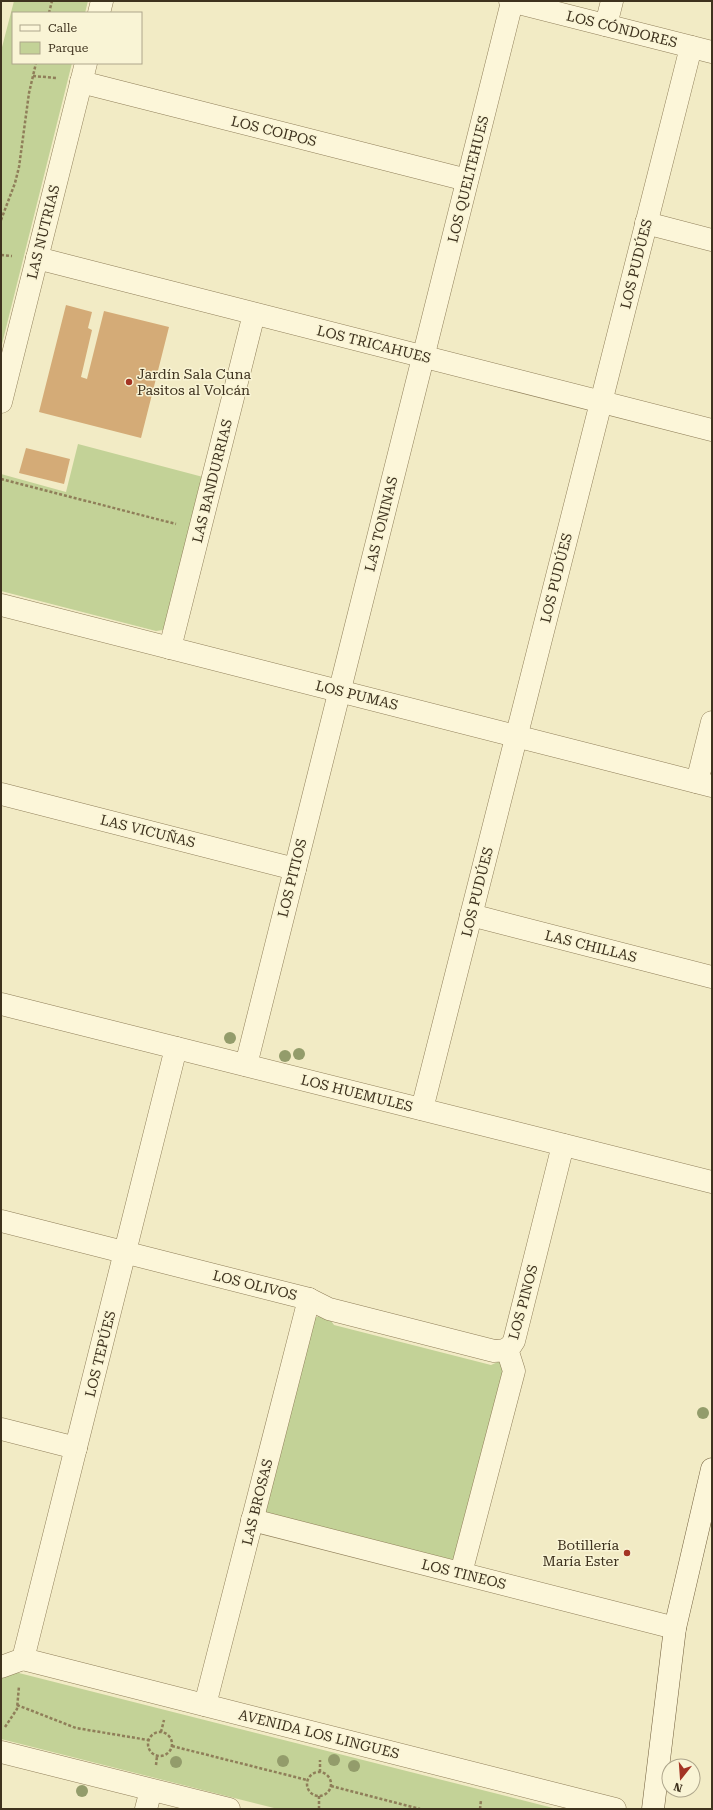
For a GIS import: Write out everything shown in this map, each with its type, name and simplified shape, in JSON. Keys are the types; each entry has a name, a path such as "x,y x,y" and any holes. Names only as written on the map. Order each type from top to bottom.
{"street":[{"path":"98,12 102,1"},
{"name":"LOS CÓNDORES","path":"511,1 712,52"},
{"name":"LOS QUELTEHUES","path":"423,357 511,1"},
{"path":"606,25 612,1"},
{"name":"LOS PUDÚES","path":"422,1109 691,47"},
{"name":"LOS COIPOS","path":"84,73 467,180"},
{"name":"LAS NUTRIAS","path":"1,402 84,73"},
{"path":"646,223 712,240"},
{"name":"LOS TRICAHUES","path":"37,258 712,430"},
{"name":"LAS BANDURRIAS","path":"170,648 254,314"},
{"name":"LAS TONINAS","path":"339,691 423,357"},
{"name":"LOS PUMAS","path":"1,605 705,784"},
{"name":"LOS PITIOS","path":"246,1065 339,691"},
{"path":"705,784 712,722"},
{"name":"LAS VICUÑAS","path":"1,794 295,869"},
{"name":"LAS CHILLAS","path":"471,916 712,977"},
{"name":"LOS HUEMULES","path":"1,1004 712,1182"},
{"name":"LOS TEPÚES","path":"23,1659 176,1048"},
{"name":"LOS PINOS","path":"461,1573 514,1371 507,1350 514,1342 563,1145"},
{"name":"LOS OLIVOS","path":"1,1221 309,1298 329,1309 344,1313 494,1351 507,1350"},
{"name":"LAS BROSAS","path":"205,1705 309,1298"},
{"path":"1,1429 76,1448"},
{"path":"652,1809 675,1628 712,1469"},
{"name":"LOS TINEOS","path":"252,1520 675,1628"},
{"path":"1,1667 23,1659"},
{"name":"AVENIDA LOS LINGUES","path":"23,1659 615,1809"},
{"path":"1,1752 149,1799 229,1809"}],"path":[{"path":"49,12 52,1"},
{"path":"1,220 15,184 19,167 29,93 36,64"},
{"path":"1,479 200,530"},
{"path":"3,1730 10,1722 17,1705 23,1659"},
{"path":"17,1705 76,1728 148,1740"},
{"path":"161,1732 170,1737 172,1746 166,1754 157,1756 149,1750 148,1740 153,1733 161,1732"},
{"path":"172,1746 307,1780"},
{"path":"315,1772 322,1772 329,1778 331,1786 328,1793 319,1796 310,1792 308,1789 307,1780 315,1772"},
{"path":"331,1786 420,1809"},
{"path":"319,1796 319,1809"}],"green space":[{"path":"14,1 88,1 85,12 12,12 12,64 72,64 1,348 1,51"},
{"path":"78,444 203,477 168,625 163,630 156,631 1,591 1,474 66,492"},
{"path":"320,1315 329,1318 334,1325 491,1365 500,1361 505,1362 457,1558 446,1563 267,1517 261,1509 315,1318"},
{"path":"7,1670 557,1809 278,1809 1,1739 1,1676"}],"building":[{"path":"66,305 92,312 88,328 92,330 81,377 87,379 104,311 169,327 141,438 39,412"},
{"path":"26,448 70,459 64,484 19,473"}],"place":[{"name":"Jardín Sala Cuna Pasitos al Volcán","path":"129,382"},
{"name":"Botillería María Ester","path":"627,1553"}]}
